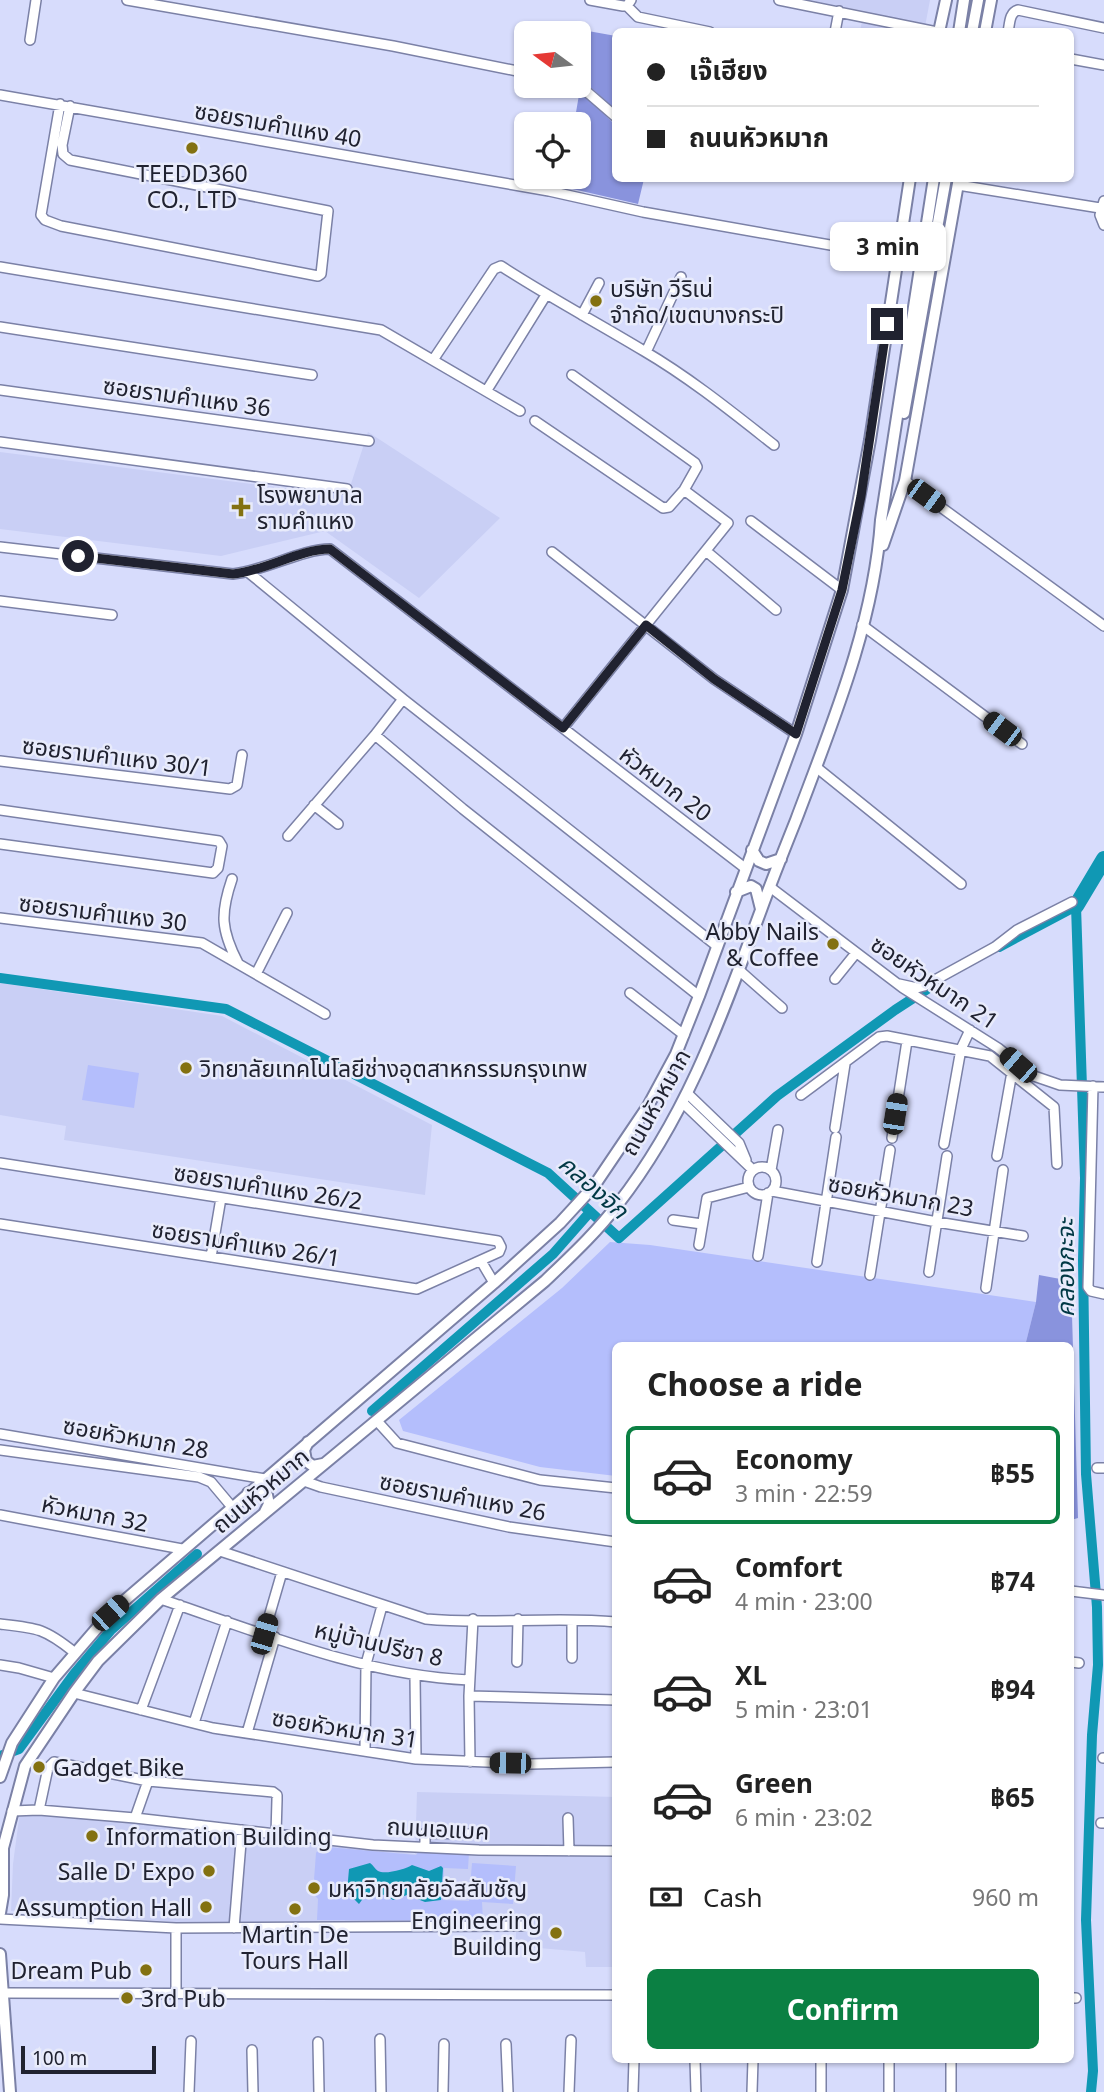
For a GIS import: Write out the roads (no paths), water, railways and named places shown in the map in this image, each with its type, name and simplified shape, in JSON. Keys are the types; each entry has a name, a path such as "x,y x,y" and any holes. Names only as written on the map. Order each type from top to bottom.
{"main road":[{"path":"939,0 939,28"},
{"path":"939,28 946,0"},
{"path":"960,28 964,0"},
{"path":"973,28 978,0"},
{"path":"986,28 991,0"},
{"name":"ถนนหัวหมาก","path":"3,1769 12,1743 54,1678 110,1613 548,1235 594,1186 648,1106 684,1035 699,996 796,734 842,590 865,473 908,182"},
{"name":"ถนนหัวหมาก","path":"0,1913 7,1808 25,1766 98,1661 161,1599 545,1281 617,1205 685,1099 720,1023 740,971 816,767 862,625 878,558 881,520 933,182"},
{"path":"892,450 901,426 911,382 945,182"},
{"path":"878,558 905,481 959,182"},
{"path":"752,850 759,861 766,864 781,859"},
{"path":"736,892 751,887 756,889 761,909"},
{"path":"309,1442 304,1454 307,1463 316,1466 326,1463"},
{"path":"248,1493 259,1491 267,1495 269,1504 264,1514"},
{"path":"3,1769 10,1781 14,1782 23,1775"},
{"path":"0,1954 10,2092"}],"street":[{"path":"30,40 36,0"},
{"path":"127,0 393,46 514,70"},
{"path":"590,0 629,3 638,17 691,28"},
{"path":"779,0 928,28"},
{"path":"1009,28 1010,18 1018,10 1104,28"},
{"path":"836,28 839,11"},
{"path":"1074,60 1104,65"},
{"name":"ซอยรามคำแหง 40","path":"0,95 549,191 643,212 898,257"},
{"path":"592,96 612,114"},
{"path":"65,105 62,145 63,154 70,160 328,211 321,274 318,276 61,226 45,220 41,215 65,105"},
{"path":"959,182 1102,204 1100,215 1104,226"},
{"path":"433,360 500,266 646,352 715,399 774,445"},
{"path":"0,267 381,330 520,411"},
{"path":"646,352 681,276"},
{"path":"582,315 599,283"},
{"path":"487,390 546,295"},
{"path":"0,327 312,375"},
{"path":"535,421 663,508 669,507 684,490 697,467 695,463 572,375"},
{"name":"ซอยรามคำแหง 36","path":"0,390 369,441"},
{"path":"0,442 347,489"},
{"path":"905,481 1102,622"},
{"path":"563,728 728,523 684,490"},
{"path":"751,521 842,590"},
{"path":"0,547 233,574 248,572 403,699 717,946"},
{"name":"หัวหมาก 20","path":"248,572 330,549 745,868"},
{"path":"706,551 776,610"},
{"path":"552,552 714,679 796,734"},
{"path":"0,601 112,615"},
{"path":"862,625 1022,744"},
{"path":"288,836 403,699"},
{"path":"375,735 463,809 699,996"},
{"name":"ซอยรามคำแหง 30/1","path":"0,761 230,789 237,785 242,755"},
{"path":"816,767 961,884"},
{"path":"314,805 338,824"},
{"path":"0,810 219,841 222,846 218,868 213,873 0,844"},
{"path":"232,879 223,906 224,922 227,942 239,964 325,1014"},
{"name":"ซอยหัวหมาก 21","path":"770,887 900,986 998,1048 1031,1075 1060,1085 1104,1087"},
{"path":"900,986 921,988 995,947 1017,930 1072,902"},
{"path":"256,974 287,913"},
{"name":"ซอยรามคำแหง 30","path":"0,918 202,943 239,964"},
{"path":"835,979 856,953"},
{"path":"740,971 782,1008"},
{"path":"630,993 684,1035"},
{"path":"944,1144 961,1049 970,1030"},
{"path":"801,1095 879,1037 887,1036 990,1056 1054,1107 1057,1164"},
{"path":"892,1138 907,1041"},
{"path":"817,1262 845,1064"},
{"path":"997,1156 1012,1072"},
{"path":"1091,1086 1087,1287 1104,1294"},
{"path":"685,1099 736,1146 750,1166 750,1186 707,1198 699,1245"},
{"path":"758,1256 770,1192 776,1182 771,1170 778,1130"},
{"path":"870,1275 890,1150"},
{"path":"929,1272 947,1156"},
{"name":"ซอยรามคำแหง 26/2","path":"0,1163 501,1244 499,1252 481,1261"},
{"path":"750,1166 771,1170"},
{"path":"986,1288 1003,1170"},
{"name":"ซอยหัวหมาก 23","path":"750,1186 755,1193 770,1192 825,1200 1023,1236"},
{"path":"211,1257 221,1198"},
{"path":"673,1220 702,1224"},
{"name":"ซอยรามคำแหง 26/1","path":"0,1224 417,1289 481,1261"},
{"path":"481,1261 495,1283"},
{"path":"377,1421 397,1443 540,1480 612,1488"},
{"name":"ซอยหัวหมาก 28","path":"0,1434 265,1479"},
{"path":"0,1450 199,1477 211,1482 232,1507"},
{"name":"ซอยรามคำแหง 26","path":"304,1481 509,1527 612,1541"},
{"name":"หัวหมาก 32","path":"0,1515 182,1549"},
{"name":"หมู่บ้านปรีชา 8","path":"220,1551 426,1619 612,1622"},
{"path":"264,1634 282,1572"},
{"path":"1074,1591 1104,1595"},
{"name":"หมู่บ้านปรีชา 8","path":"161,1599 264,1634 366,1664 415,1676 469,1680"},
{"path":"141,1710 180,1605"},
{"path":"365,1751 366,1664 382,1606"},
{"name":"หมู่บ้านปรีชา 8","path":"470,1762 469,1680 473,1619"},
{"path":"517,1662 518,1619"},
{"path":"194,1723 227,1621"},
{"path":"572,1621 572,1658"},
{"path":"0,1624 32,1628 52,1634 74,1652"},
{"path":"247,1733 275,1637"},
{"path":"0,1665 54,1678"},
{"path":"415,1676 416,1759"},
{"name":"ซอยหัวหมาก 31","path":"74,1693 194,1723 416,1759 531,1764 612,1762"},
{"path":"469,1696 612,1700"},
{"path":"39,1810 48,1768 54,1762 148,1781 273,1792 278,1800 276,1834"},
{"path":"135,1818 148,1781"},
{"name":"ถนนเอแบค","path":"7,1808 135,1818 373,1844 612,1851"},
{"path":"568,1818 569,1851"},
{"path":"234,1928 242,1830"},
{"path":"425,1847 425,1833 470,1834"},
{"path":"0,1919 176,1928 523,1926"},
{"path":"176,1928 176,1994"},
{"path":"3,1993 612,1995"},
{"path":"380,2039 381,2092"},
{"path":"569,2092 572,2040"},
{"path":"189,2092 191,2041"},
{"path":"318,2042 319,2092"},
{"path":"506,2044 508,2092"},
{"path":"443,2092 444,2045"},
{"path":"252,2050 253,2092"},
{"path":"633,2092 634,2063"},
{"path":"695,2063 696,2092"},
{"path":"752,2092 753,2063"},
{"path":"821,2063 821,2092"},
{"path":"888,2092 889,2063"},
{"path":"951,2063 951,2092"}],"waterway":[{"name":"คลองจิก","path":"1076,906 1104,859"},
{"name":"คลองกะจะ","path":"999,947 1076,906 1085,1178 1083,1260 1086,1474 1097,1607 1098,1665 1092,1735 1086,1920 1093,2071 1091,2092"},
{"name":"คลองจิก","path":"0,978 226,1009 548,1173 619,1238 777,1096 935,984"},
{"path":"372,1411 553,1254 590,1212"},
{"path":"0,1756 19,1749 74,1674 111,1630 197,1554"}],"place":[{"name":"TEEDD360 CO., LTD","path":"192,148"},
{"name":"บริษัท วีริเน่ จำกัด/เขตบางกระปิ","path":"596,301"},
{"name":"โรงพยาบาล รามคำแหง","path":"241,507"},
{"name":"Abby Nails & Coffee","path":"833,944"},
{"name":"วิทยาลัยเทคโนโลยีช่างอุตสาหกรรมกรุงเทพ","path":"186,1068"},
{"name":"Gadget Bike","path":"39,1767"},
{"name":"Information Building","path":"92,1836"},
{"name":"Salle D' Expo","path":"209,1871"},
{"name":"มหาวิทยาลัยอัสสัมชัญ","path":"314,1888"},
{"name":"Assumption Hall","path":"206,1907"},
{"name":"Martin De Tours Hall","path":"295,1909"},
{"name":"Engineering Building","path":"556,1933"},
{"name":"Dream Pub","path":"146,1970"},
{"name":"3rd Pub","path":"127,1998"}]}
